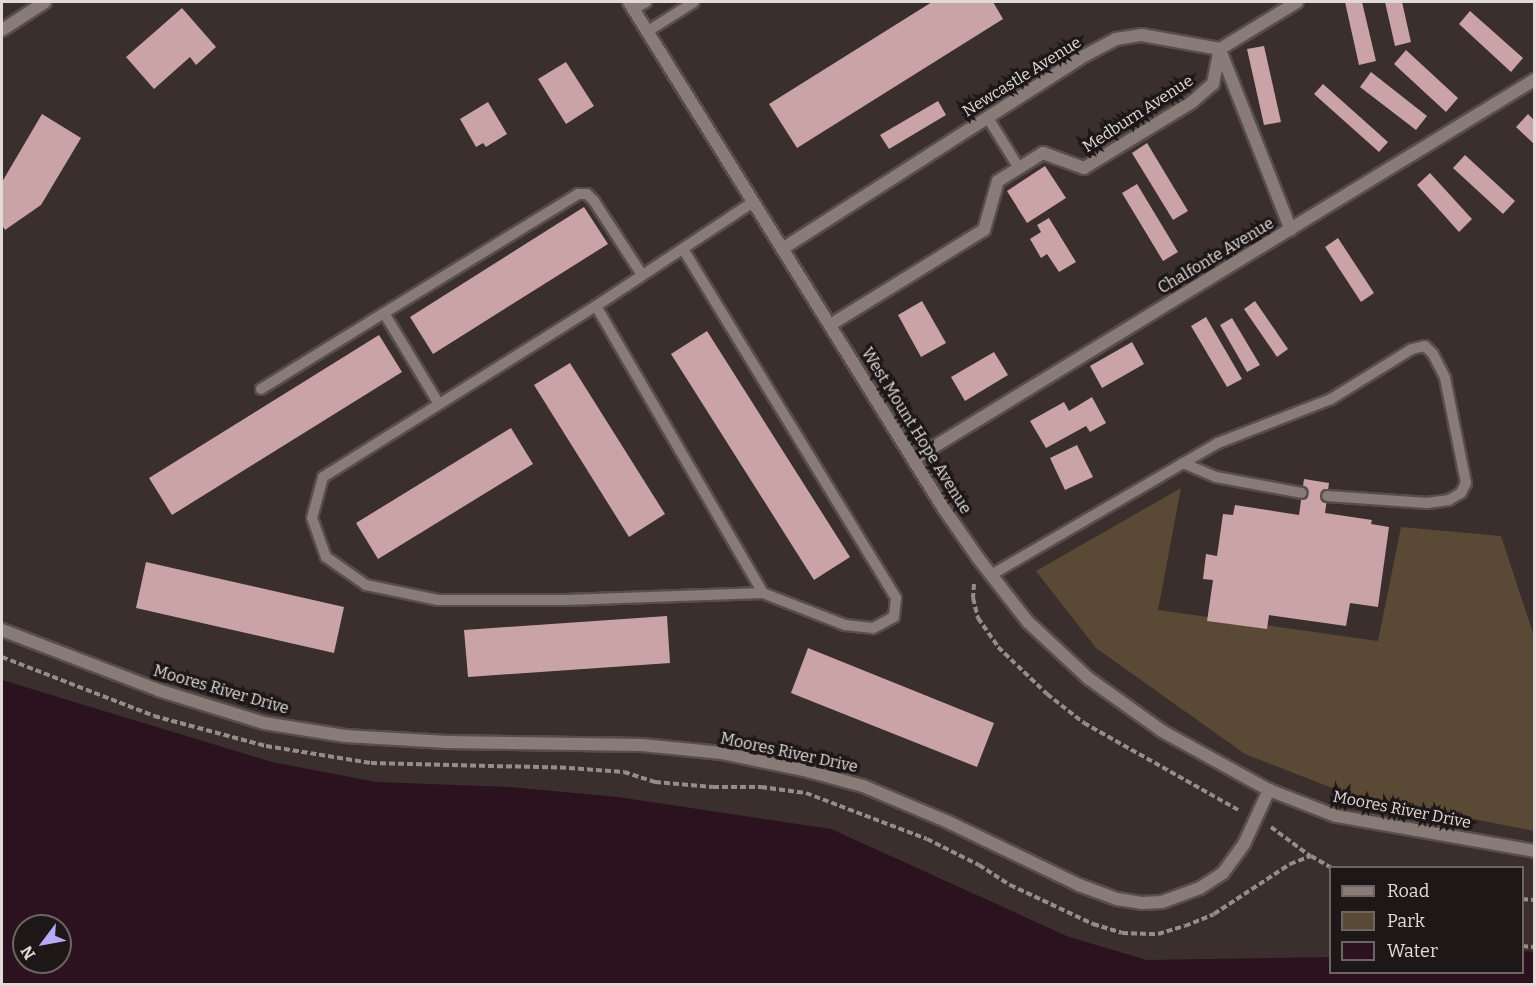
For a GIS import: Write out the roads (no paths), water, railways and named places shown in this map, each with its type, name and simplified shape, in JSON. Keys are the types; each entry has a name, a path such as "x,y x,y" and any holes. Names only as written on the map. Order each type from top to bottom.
{"street":[{"path":"2,30 45,2"},
{"path":"1291,230 1220,49 1297,2"},
{"name":"West Mount Hope Avenue","path":"631,5 914,459 978,558 1028,622 1088,678 1162,731 1269,790"},
{"name":"Newcastle Avenue","path":"782,249 1084,56 1116,39 1142,35 1220,49"},
{"name":"Medburn Avenue","path":"830,325 984,230 998,182 1043,153 1084,168 1192,102 1213,84 1220,49"},
{"name":"Chalfonte Avenue","path":"914,459 1534,80"},
{"name":"Moores River Drive","path":"2,630 158,690 264,723 345,736 447,742 642,746 722,753 804,770 863,786 946,821 1079,885 1117,899 1134,902 1162,902 1200,888 1223,873 1244,844 1269,790 1336,816 1534,851"}],"lane":[{"path":"631,5 646,2"},
{"path":"648,31 694,2"},
{"path":"988,118 1019,168"},
{"path":"261,388 578,194 587,194 594,201 642,275"},
{"path":"683,249 896,598 894,617 873,628 845,626 763,593 565,600 438,600 366,585 326,557 312,518 323,477 596,306 753,202"},
{"path":"596,306 763,593"},
{"path":"384,313 439,404"},
{"path":"991,575 1218,443 1331,399 1412,349 1425,346 1433,354 1445,378 1466,483 1461,493 1449,500 1427,503 1327,496"},
{"path":"1183,463 1216,477 1302,493"}],"water":[{"path":"2,680 272,762 376,782 510,787 618,797 831,829 1069,937 1147,960 1329,957 1329,974 1524,974 1524,951 1534,952 1534,984 2,984"}]}
